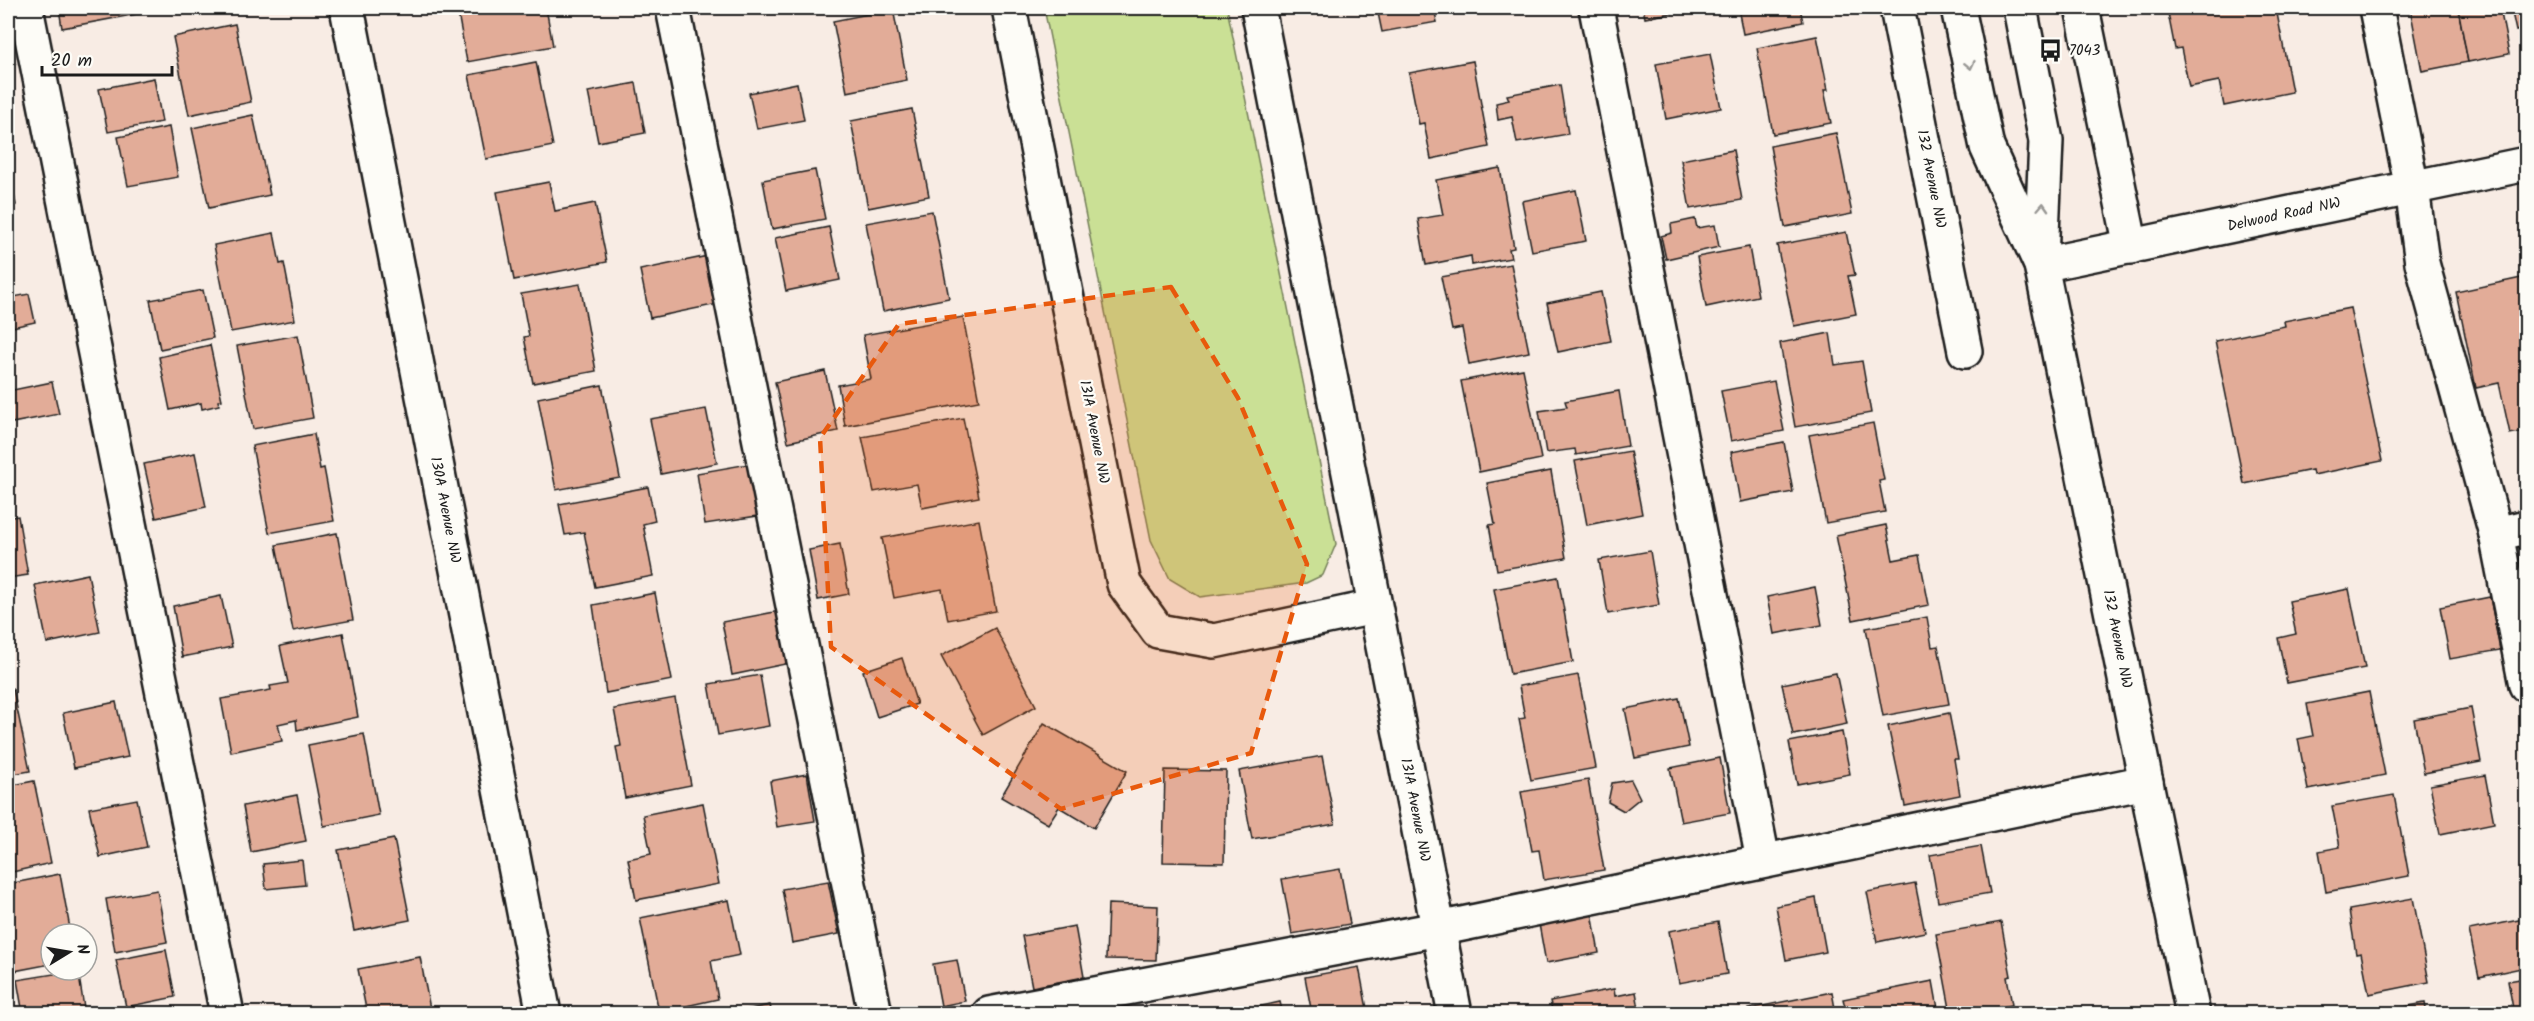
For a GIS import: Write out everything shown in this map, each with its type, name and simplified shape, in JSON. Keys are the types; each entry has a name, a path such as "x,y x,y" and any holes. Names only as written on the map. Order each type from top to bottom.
{"street":[{"path":"26,8 227,1014"},
{"name":"130A Avenue NW","path":"347,8 544,1014"},
{"path":"673,8 875,1014"},
{"name":"131A Avenue NW","path":"1009,8 1124,584 1158,631 1214,641 1374,607"},
{"name":"131A Avenue NW","path":"1258,8 1455,1014"},
{"path":"1596,8 1763,860"},
{"name":"132 Avenue NW","path":"1897,8 1965,351"},
{"name":"132 Avenue NW","path":"1958,8 1987,147 2041,265 2193,1014"},
{"name":"132 Avenue NW","path":"2020,8 2046,141 2041,265"},
{"path":"2082,8 2131,247"},
{"path":"2376,8 2412,188 2422,263 2511,530 2526,685"},
{"name":"Delwood Road NW","path":"2041,265 2526,164"},
{"path":"989,1014 1438,929 2146,782"}],"highlighted area":[{"path":"1171,287 1238,398 1307,564 1251,753 1061,809 831,647 820,438 899,324"}],"green space":[{"path":"1044,8 1227,8 1336,544 1323,575 1306,583 1200,597 1170,579 1151,540"}],"building":[{"path":"59,8 169,8 62,28"},
{"path":"457,8 546,8 553,46 467,62"},
{"path":"1377,8 1434,8 1437,22 1382,32"},
{"path":"1643,8 1697,8 1645,18"},
{"path":"1738,8 1800,8 1803,22 1743,34"},
{"path":"2167,8 2276,8 2292,92 2224,106 2219,81 2189,87 2181,48 2175,49"},
{"path":"2410,8 2458,8 2468,62 2422,71"},
{"path":"2458,8 2500,8 2509,54 2468,62"},
{"path":"2511,8 2526,8 2526,29 2516,31"},
{"path":"893,9 907,80 847,92 833,21"},
{"path":"235,24 251,102 189,115 173,37"},
{"path":"1817,36 1828,90 1824,90 1831,123 1773,134 1757,48"},
{"path":"1710,54 1721,108 1666,119 1656,64"},
{"path":"1473,61 1489,147 1431,159 1424,123 1419,124 1409,73"},
{"path":"536,62 553,146 486,159 469,75"},
{"path":"154,78 162,122 108,132 99,89"},
{"path":"636,83 645,133 598,142 588,92"},
{"path":"797,83 804,120 757,129 749,93"},
{"path":"1560,85 1568,134 1517,143 1512,117 1498,120 1496,103 1509,100 1507,95"},
{"path":"912,109 929,196 868,208 851,121"},
{"path":"253,115 270,195 209,208 192,128"},
{"path":"169,127 178,177 128,186 118,137"},
{"path":"1836,133 1852,214 1785,227 1770,146"},
{"path":"1733,150 1742,200 1690,209 1681,160"},
{"path":"8,162 16,205 8,207"},
{"path":"1500,168 1514,248 1509,249 1511,258 1472,265 1471,256 1426,265 1418,219 1443,215 1436,180"},
{"path":"815,170 825,219 772,229 763,180"},
{"path":"549,182 555,211 595,203 607,262 514,280 497,192"},
{"path":"1576,190 1586,241 1532,251 1522,201"},
{"path":"932,211 949,298 883,311 866,223"},
{"path":"1695,219 1697,228 1715,225 1719,247 1666,259 1661,236 1672,233 1671,224"},
{"path":"829,227 840,280 786,291 775,238"},
{"path":"1846,232 1855,275 1848,276 1856,314 1794,326 1777,245"},
{"path":"274,233 280,264 284,263 295,320 231,332 214,245"},
{"path":"1749,247 1758,296 1706,307 1697,257"},
{"path":"708,256 718,304 650,318 640,270"},
{"path":"1511,264 1529,352 1469,364 1462,328 1452,330 1441,277"},
{"path":"2526,277 2526,431 2510,434 2499,383 2476,388 2456,292"},
{"path":"580,284 596,371 533,383 524,337 529,336 521,294"},
{"path":"203,290 213,338 160,349 150,300"},
{"path":"1601,292 1611,341 1558,352 1547,303"},
{"path":"29,294 35,322 8,328 8,298"},
{"path":"2350,308 2382,461 2313,475 2312,470 2244,484 2215,341 2285,326 2284,321"},
{"path":"963,317 979,401 845,426 838,385 871,379 863,335"},
{"path":"1830,333 1835,365 1862,361 1871,413 1795,427 1780,343"},
{"path":"298,335 313,418 253,429 237,346"},
{"path":"210,345 222,400 218,401 219,405 202,409 201,403 170,410 159,357"},
{"path":"1523,369 1541,459 1479,472 1461,381"},
{"path":"825,371 838,431 788,442 775,382"},
{"path":"1774,381 1784,431 1731,441 1721,391"},
{"path":"52,382 59,414 12,423 8,391"},
{"path":"602,385 620,478 556,490 538,398"},
{"path":"1619,391 1628,446 1576,455 1575,449 1546,453 1539,411 1567,407 1565,401"},
{"path":"706,409 717,463 661,474 650,419"},
{"path":"963,418 979,497 922,508 917,484 874,492 862,437"},
{"path":"1873,423 1884,480 1879,481 1885,512 1826,523 1809,435"},
{"path":"314,434 320,469 324,468 334,521 269,533 252,446"},
{"path":"1784,442 1793,492 1740,502 1731,452"},
{"path":"1630,451 1642,514 1587,525 1575,461"},
{"path":"195,453 206,507 156,518 144,464"},
{"path":"748,464 757,516 705,524 697,473"},
{"path":"1551,471 1566,558 1497,570 1489,525 1495,524 1487,483"},
{"path":"648,487 655,521 643,524 653,576 595,587 584,532 565,535 559,504"},
{"path":"8,494 12,517 18,516 28,575 8,578"},
{"path":"979,520 996,611 948,620 942,589 894,598 882,538"},
{"path":"1886,525 1893,560 1919,555 1929,605 1853,620 1836,535"},
{"path":"337,533 353,620 293,631 276,545"},
{"path":"840,544 849,594 818,600 809,550"},
{"path":"1650,551 1659,605 1608,614 1599,560"},
{"path":"88,574 100,632 47,643 35,585"},
{"path":"1558,577 1573,662 1510,674 1494,589"},
{"path":"1815,587 1822,625 1774,634 1767,597"},
{"path":"2349,589 2365,668 2287,683 2278,638 2296,634 2289,601"},
{"path":"655,593 672,680 606,693 593,605"},
{"path":"221,596 232,647 182,657 173,606"},
{"path":"2490,597 2500,650 2450,659 2440,607"},
{"path":"780,611 790,663 732,675 722,622"},
{"path":"1927,617 1932,647 1938,646 1949,704 1883,716 1866,628"},
{"path":"995,628 1036,706 983,735 941,656"},
{"path":"343,633 358,717 297,730 296,720 278,724 282,741 231,752 221,699 271,690 270,686 288,683 280,646"},
{"path":"902,658 917,704 877,717 863,671"},
{"path":"1836,673 1847,724 1793,735 1782,684"},
{"path":"760,675 769,726 718,735 709,684"},
{"path":"1578,675 1596,768 1531,780 1519,719 1525,718 1519,686"},
{"path":"13,689 30,771 8,775 8,690"},
{"path":"2369,692 2385,775 2308,790 2298,739 2313,736 2307,704"},
{"path":"675,698 691,785 625,798 616,747 621,746 614,709"},
{"path":"1679,698 1689,747 1635,758 1625,709"},
{"path":"116,702 128,757 74,768 63,713"},
{"path":"2471,708 2481,762 2424,773 2414,719"},
{"path":"1949,713 1958,759 1954,759 1960,795 1905,806 1888,726"},
{"path":"1044,723 1127,771 1094,828 1059,807 1048,824 1001,797"},
{"path":"1842,732 1850,774 1797,784 1789,742"},
{"path":"364,734 379,815 324,826 308,745"},
{"path":"1322,756 1335,824 1252,839 1239,771"},
{"path":"1720,758 1730,813 1681,822 1670,768"},
{"path":"1165,770 1226,771 1224,863 1163,862"},
{"path":"807,774 815,821 777,827 770,781"},
{"path":"2485,775 2494,823 2440,834 2430,785"},
{"path":"1588,780 1604,870 1544,880 1539,850 1532,851 1521,792"},
{"path":"1631,780 1640,798 1624,811 1608,802 1612,783"},
{"path":"34,781 51,863 8,873 8,786"},
{"path":"297,795 306,841 251,852 243,806"},
{"path":"2394,795 2409,876 2326,892 2319,851 2340,847 2332,806"},
{"path":"137,799 147,847 100,857 89,808"},
{"path":"703,803 719,884 636,900 628,859 651,854 643,815"},
{"path":"394,839 410,920 354,931 338,850"},
{"path":"1981,846 1990,893 1938,902 1930,855"},
{"path":"302,860 305,885 266,889 263,864"},
{"path":"1340,869 1350,924 1292,934 1282,879"},
{"path":"60,874 69,922 39,922 39,966 14,971 8,937 8,884"},
{"path":"828,881 839,934 792,943 782,889"},
{"path":"1915,883 1925,932 1877,942 1867,892"},
{"path":"157,890 167,942 115,952 106,899"},
{"path":"1816,898 1826,952 1786,960 1776,906"},
{"path":"2413,898 2429,982 2369,994 2361,953 2356,954 2349,910"},
{"path":"729,900 740,955 711,961 718,999 659,1012 640,918"},
{"path":"1108,904 1158,906 1156,960 1106,959"},
{"path":"1592,913 1599,953 1546,963 1539,924"},
{"path":"2524,919 2526,967 2479,977 2469,930"},
{"path":"1718,922 1727,974 1679,983 1669,931"},
{"path":"2001,922 2011,976 2007,977 2012,1005 1967,1014 1951,1014 1936,934"},
{"path":"1075,926 1084,977 1032,987 1022,936"},
{"path":"166,950 175,997 126,1007 116,960"},
{"path":"420,957 431,1014 367,1014 358,969"},
{"path":"957,960 965,1001 941,1006 933,964"},
{"path":"1359,967 1368,1014 1312,1014 1305,977"},
{"path":"39,976 39,982 80,982 85,1014 23,1014 17,980"},
{"path":"2526,978 2526,1014 2514,1014 2508,981"},
{"path":"1933,981 1939,1014 1847,1014 1843,999"},
{"path":"1614,989 1615,996 1636,992 1640,1014 1553,1014 1550,1001"},
{"path":"1832,992 1836,1014 1749,1014 1748,1009"},
{"path":"1280,1002 1283,1014 1253,1014 1252,1008"},
{"path":"2425,1003 2427,1014 2372,1014 2372,1013"},
{"path":"770,1005 772,1014 726,1014"},
{"path":"340,1006 342,1014 297,1014"}],"place":[{"name":"7043","path":"2051,51"}]}
